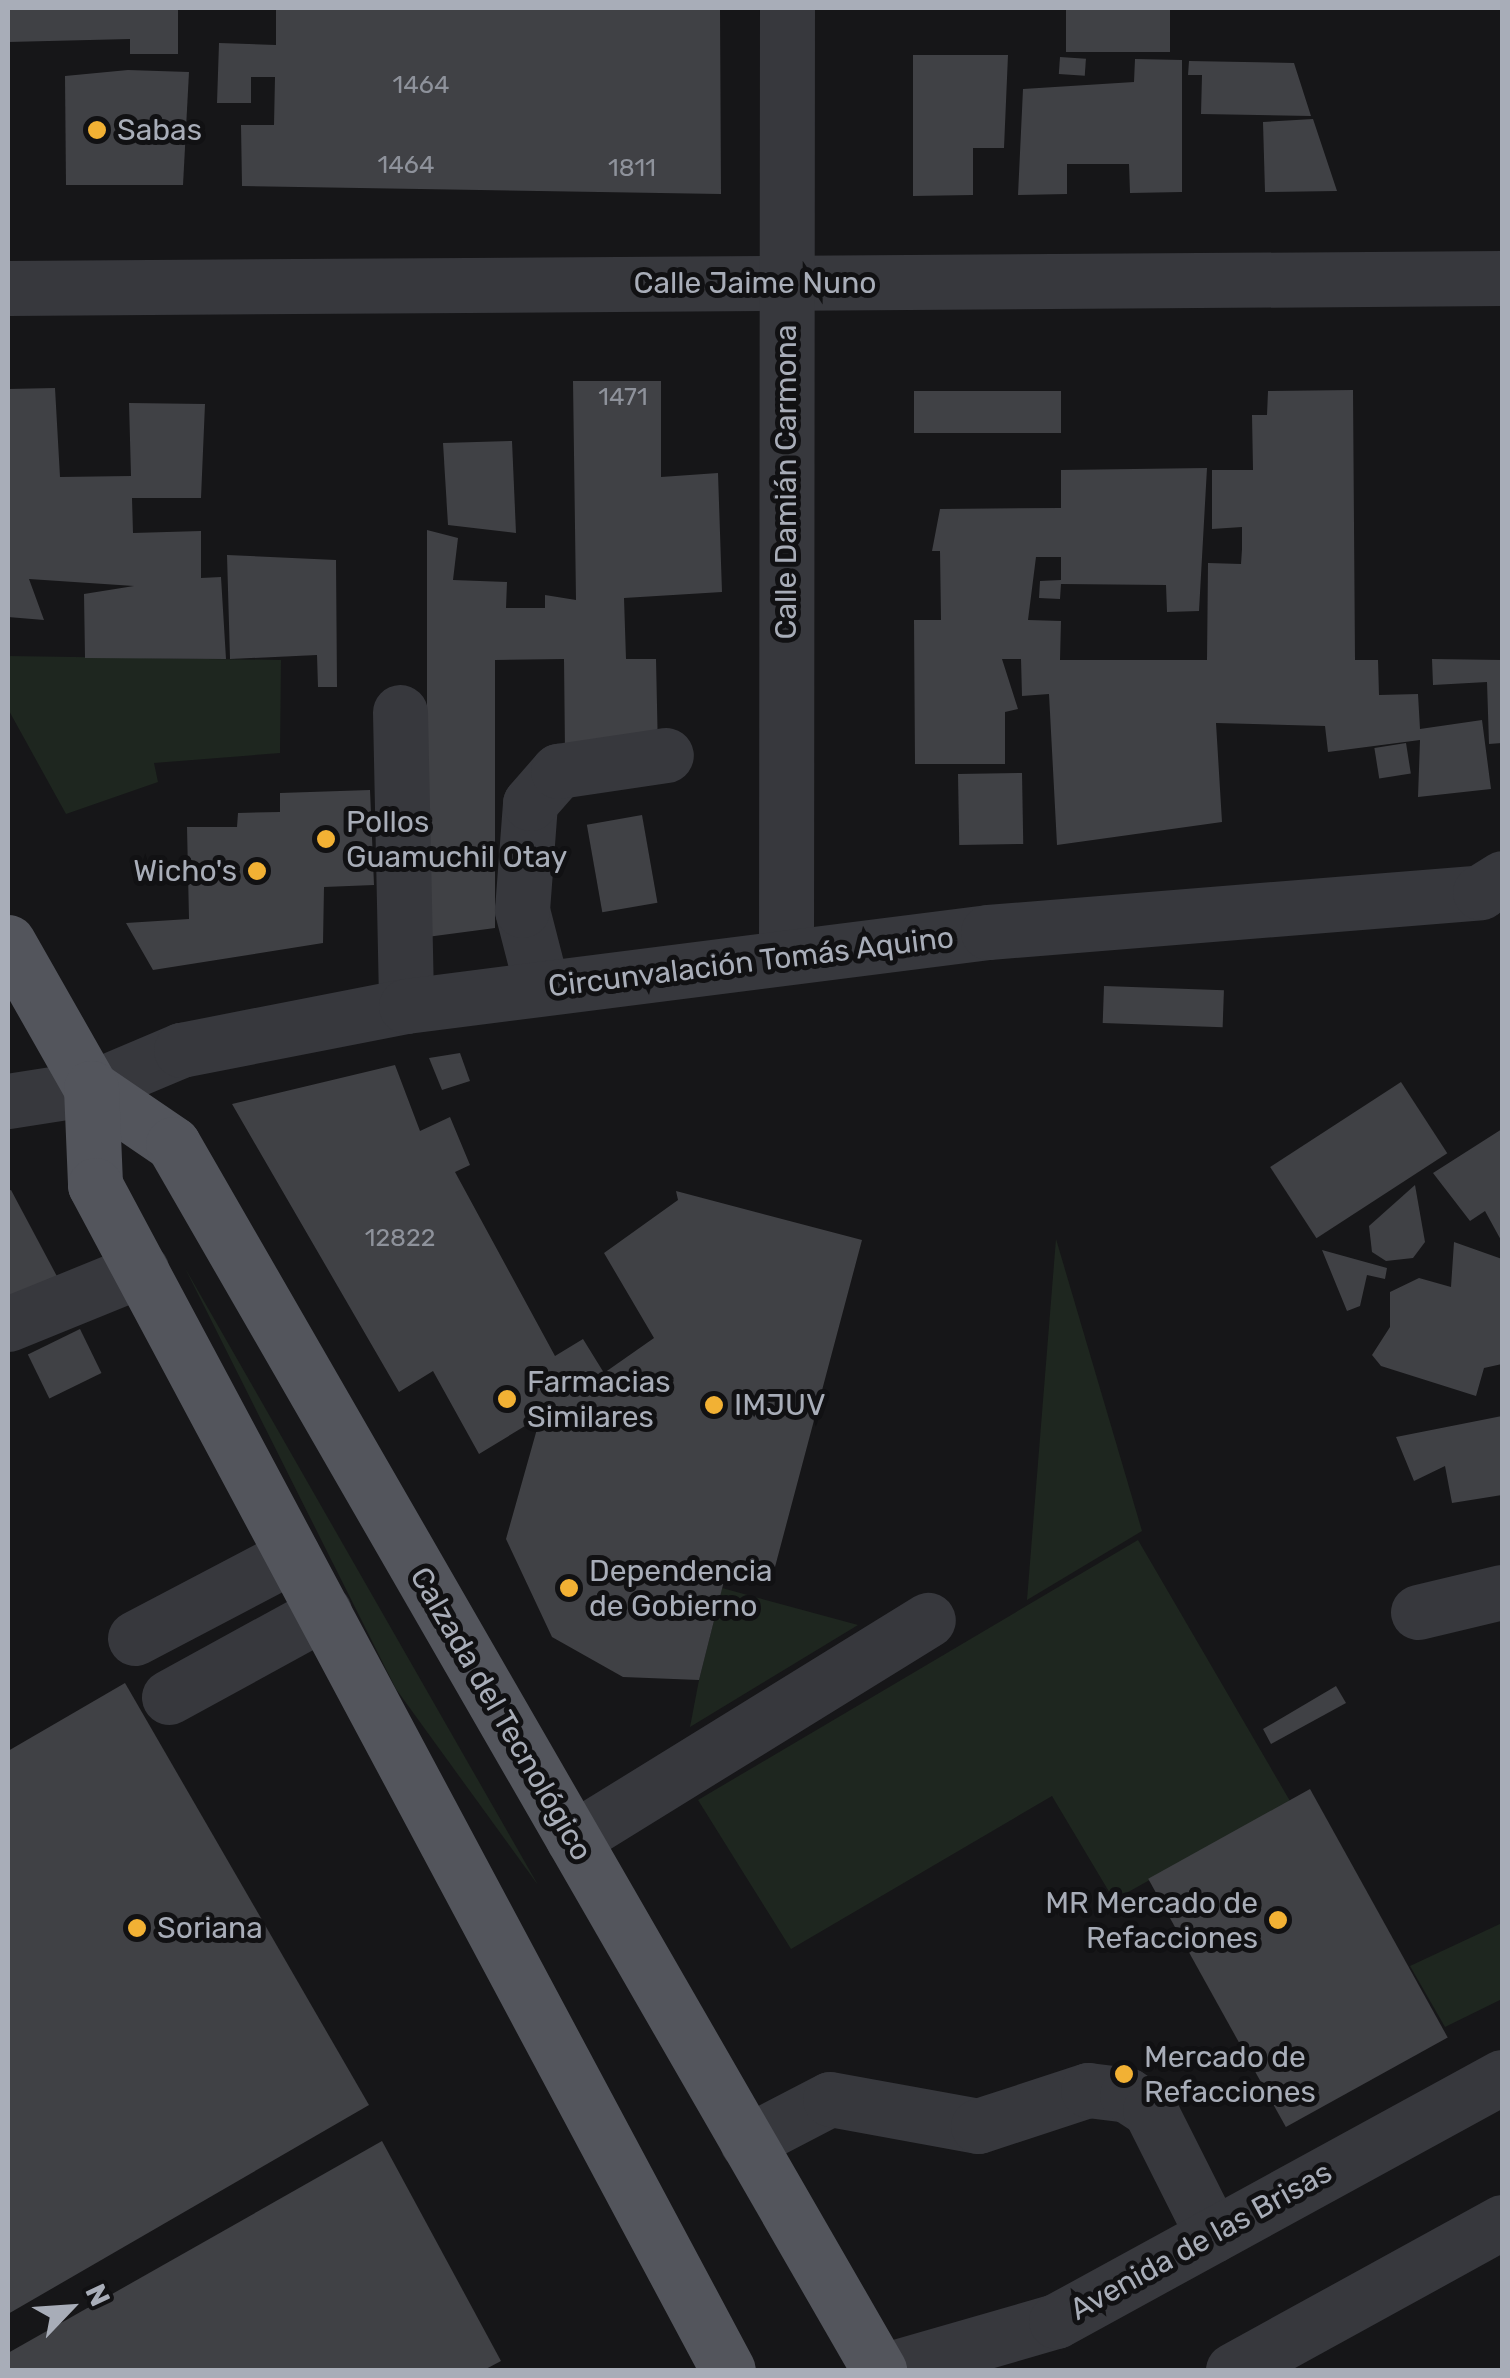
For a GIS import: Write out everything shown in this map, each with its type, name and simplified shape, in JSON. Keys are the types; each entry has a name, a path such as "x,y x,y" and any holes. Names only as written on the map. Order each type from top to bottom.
{"main road":[{"name":"Calzada del Tecnológico","path":"8,942 91,1088 173,1144 882,2370"},
{"name":"Calzada del Tecnológico","path":"91,1088 96,1185 728,2370"}],"street":[{"name":"Calle Damián Carmona","path":"786,957 787,8"},
{"name":"Calle Jaime Nuno","path":"8,288 1502,278"},
{"path":"400,712 406,1006"},
{"path":"542,988 522,910 530,803 558,771 666,755"},
{"name":"Circunvalación Tomás Aquino","path":"8,1100 91,1088 181,1050 406,1006 786,957 1495,888"},
{"path":"8,1324 141,1270"},
{"path":"136,1638 293,1555"},
{"path":"1418,1612 1502,1592"},
{"path":"169,1697 324,1612"},
{"path":"573,1839 928,1620"},
{"name":"Avenida de las Brisas","path":"882,2370 1056,2322 1502,2077"},
{"path":"747,2142 830,2099 978,2126 1088,2090 1127,2095 1150,2110 1213,2235"},
{"path":"1239,2368 1502,2222"}],"shaded area":[{"path":"8,656 281,660 280,753 154,763 158,782 66,814 8,709"},
{"path":"1056,1239 1142,1531 1027,1600"},
{"path":"185,1268 538,1885 396,1689"},
{"path":"1138,1540 1290,1801 1114,1900 1052,1796 791,1949 698,1800"},
{"path":"722,1588 858,1625 690,1727 699,1680"},
{"path":"1502,1923 1502,1999 1445,2027 1410,1966"}],"building":[{"path":"8,8 178,8 178,54 130,54 130,39 8,42"},
{"path":"276,8 720,8 721,194 242,186 241,125 274,125 275,77 251,77 251,103 217,103 219,43 276,45"},
{"path":"1066,8 1170,8 1170,52 1066,52"},
{"path":"913,55 1008,55 1004,148 973,148 973,195 913,196"},
{"path":"1060,57 1086,59 1085,76 1059,74"},
{"path":"1135,59 1182,60 1182,192 1130,193 1129,164 1067,164 1067,194 1018,195 1023,89 1134,82"},
{"path":"1189,61 1294,63 1311,116 1201,114 1202,75 1188,75"},
{"path":"128,70 189,72 183,185 66,185 65,76"},
{"path":"1313,119 1337,191 1265,192 1263,122"},
{"path":"573,381 661,381 661,477 718,473 722,592 624,598 626,659 656,659 658,752 565,753 564,659 495,660 495,928 427,937 427,530 458,538 453,580 507,582 506,608 545,608 545,595 576,600"},
{"path":"55,388 60,477 131,476 129,403 205,404 201,498 132,498 133,533 201,531 201,578 221,577 226,659 85,658 84,594 134,586 29,579 44,620 8,617 8,389"},
{"path":"1353,390 1355,660 1378,660 1379,695 1418,694 1420,729 1482,720 1491,789 1418,797 1420,740 1328,752 1325,726 1216,723 1222,822 1057,845 1049,694 1022,696 1021,659 1002,659 1018,709 1005,712 1005,764 915,764 914,620 941,620 940,551 932,551 940,509 1061,508 1061,470 1207,468 1199,611 1167,612 1166,585 1061,584 1060,599 1039,598 1040,581 1061,580 1061,557 1036,557 1028,620 1061,621 1060,660 1207,660 1208,563 1241,564 1242,549 1242,527 1212,529 1212,470 1253,470 1252,415 1267,415 1268,391"},
{"path":"914,391 1061,391 1061,433 914,433"},
{"path":"512,441 516,533 448,525 443,443"},
{"path":"227,555 336,560 337,687 318,687 317,655 230,659"},
{"path":"1432,659 1502,660 1502,743 1489,744 1487,682 1433,685"},
{"path":"1406,743 1411,774 1379,779 1374,748"},
{"path":"1022,773 1023,844 959,845 958,774"},
{"path":"370,790 374,885 324,887 323,943 153,970 126,923 189,919 187,827 237,827 238,813 280,812 280,793"},
{"path":"642,815 657,903 602,912 587,825"},
{"path":"1104,986 1224,990 1223,1027 1103,1023"},
{"path":"460,1053 470,1081 442,1090 429,1058"},
{"path":"395,1065 420,1131 450,1117 470,1165 455,1172 555,1356 583,1339 604,1373 654,1338 604,1253 678,1200 676,1191 862,1240 771,1582 727,1569 699,1680 623,1677 552,1637 506,1539 537,1429 525,1426 479,1454 433,1371 399,1392 232,1104"},
{"path":"1401,1082 1447,1153 1316,1238 1270,1167"},
{"path":"1502,1129 1502,1242 1485,1211 1470,1221 1433,1173"},
{"path":"1415,1185 1425,1242 1413,1258 1386,1261 1372,1252 1369,1226"},
{"path":"11,1190 60,1282 8,1301 8,1191"},
{"path":"1454,1242 1502,1259 1502,1364 1484,1368 1476,1396 1381,1366 1372,1355 1390,1327 1390,1292 1419,1278 1451,1287"},
{"path":"1322,1250 1387,1268 1385,1279 1367,1275 1360,1306 1347,1311"},
{"path":"80,1329 101,1373 49,1398 28,1354"},
{"path":"1502,1416 1502,1495 1452,1503 1445,1466 1414,1481 1396,1437"},
{"name":"Soriana","path":"125,1683 369,2105 8,2314 8,1751"},
{"path":"1336,1686 1346,1703 1271,1744 1263,1729"},
{"name":"MR Mercado de Refacciones","path":"1310,1789 1448,2037 1286,2127 1148,1879"},
{"path":"382,2141 501,2361 484,2370 8,2370 8,2353"}],"place":[{"name":"Sabas","path":"97,130"},
{"name":"Pollos Guamuchil Otay","path":"326,839"},
{"name":"Wicho's","path":"257,871"},
{"name":"Farmacias Similares","path":"507,1399"},
{"name":"IMJUV","path":"714,1405"},
{"name":"Dependencia de Gobierno","path":"569,1588"},
{"name":"MR Mercado de Refacciones","path":"1278,1920"},
{"name":"Soriana","path":"137,1928"},
{"name":"Mercado de Refacciones","path":"1124,2074"}]}
